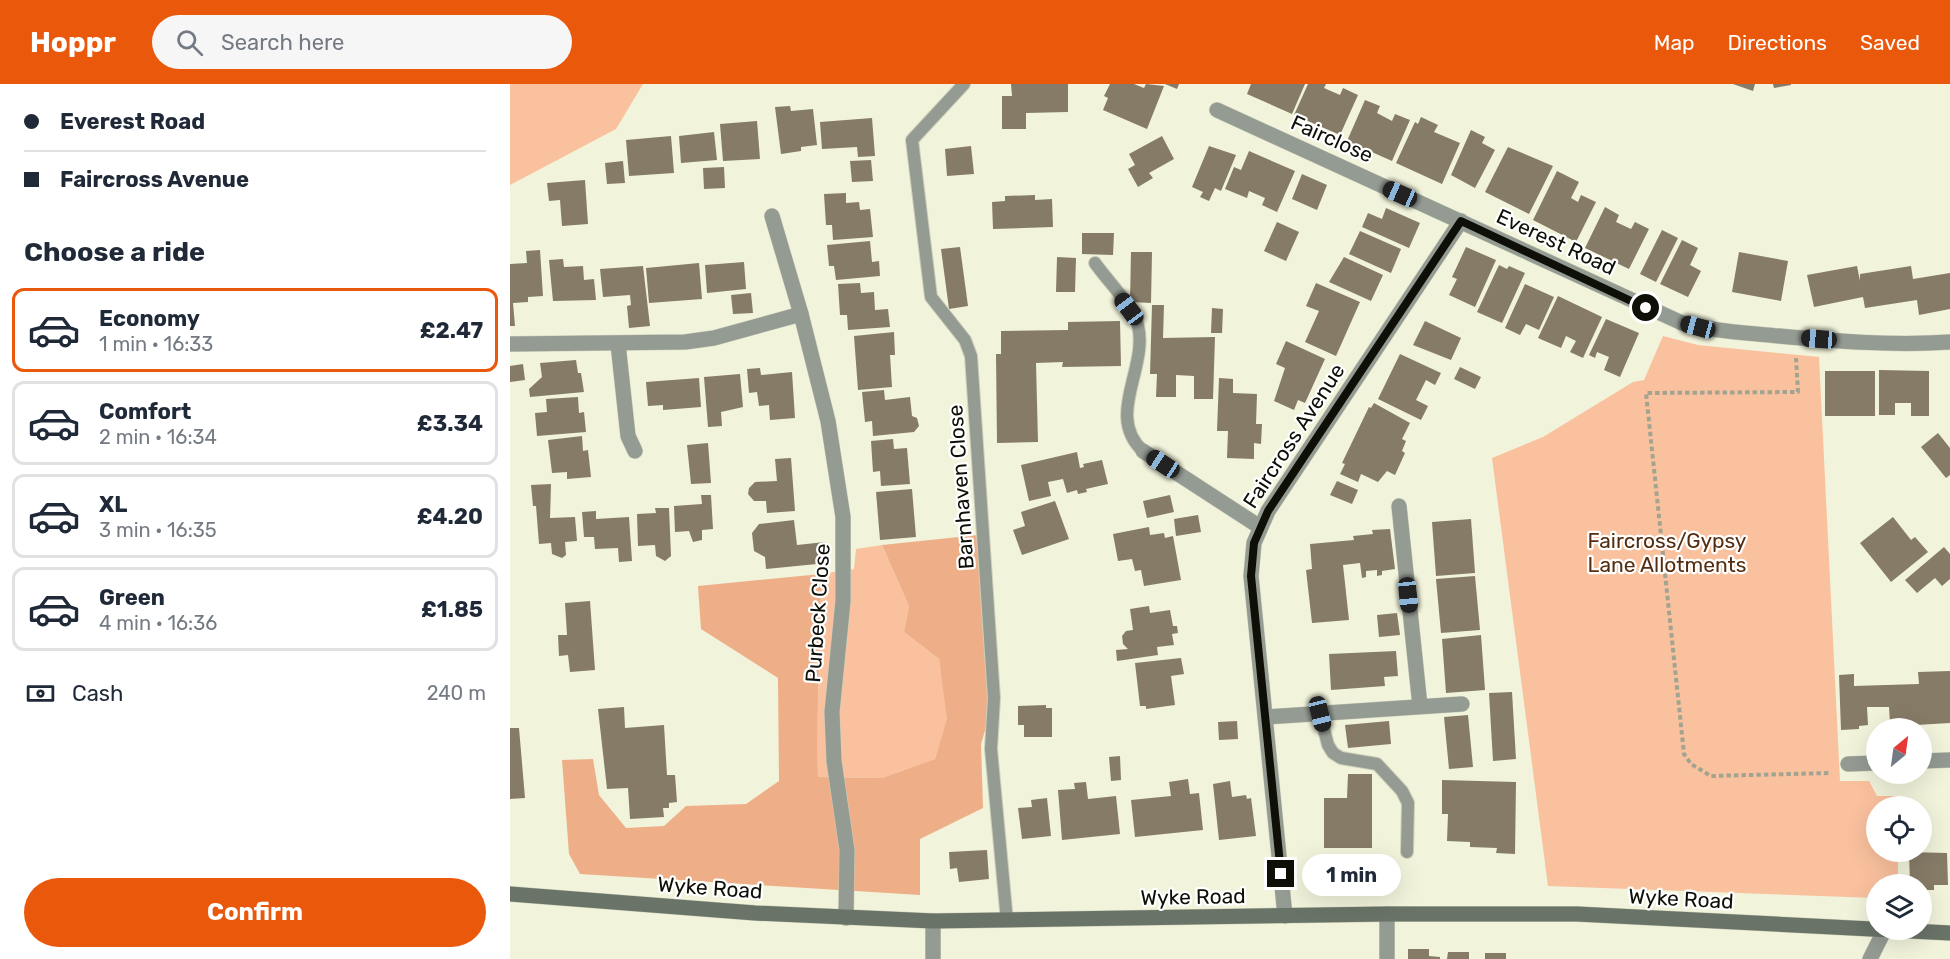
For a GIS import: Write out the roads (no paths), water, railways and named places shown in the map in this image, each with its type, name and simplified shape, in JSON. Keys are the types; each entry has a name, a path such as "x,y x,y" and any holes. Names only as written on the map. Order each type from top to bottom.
{"main road":[{"name":"Wyke Road","path":"510,894 846,918 933,921 1387,914 1576,914 1866,930"},
{"name":"Wyke Road","path":"1932,932 1950,933"}],"street":[{"name":"Fairclose","path":"1217,110 1461,221"},
{"name":"Purbeck Close","path":"772,216 801,314 828,421 843,518 843,601 832,712 834,761 847,849 846,918"},
{"name":"Everest Road","path":"1461,221 1682,323 1713,330 1795,337 1894,343 1950,342"},
{"name":"Faircross Avenue","path":"1285,916 1251,576 1254,543 1260,527 1461,221"},
{"path":"510,344 552,342 618,344 704,339 801,314"},
{"path":"618,344 628,436 636,451"},
{"path":"1143,451 1260,527"},
{"path":"1399,506 1420,706"},
{"path":"1266,717 1462,704"},
{"path":"1932,761 1950,760"},
{"path":"1848,764 1866,763"},
{"path":"1387,914 1387,959"},
{"path":"933,921 933,959"},
{"path":"1870,959 1880,940"}],"lane":[{"name":"Barnhaven Close","path":"964,84 912,140 931,297 965,340 971,356 994,698 991,749 1008,921"},
{"path":"1095,263 1136,319 1137,357 1126,421 1134,443 1143,451"},
{"path":"1320,714 1328,745 1333,753 1341,758 1377,764 1402,791 1408,802 1407,852"}],"park label":[{"name":"Faircross/Gypsy Lane Allotments","path":"1667,553"}]}
